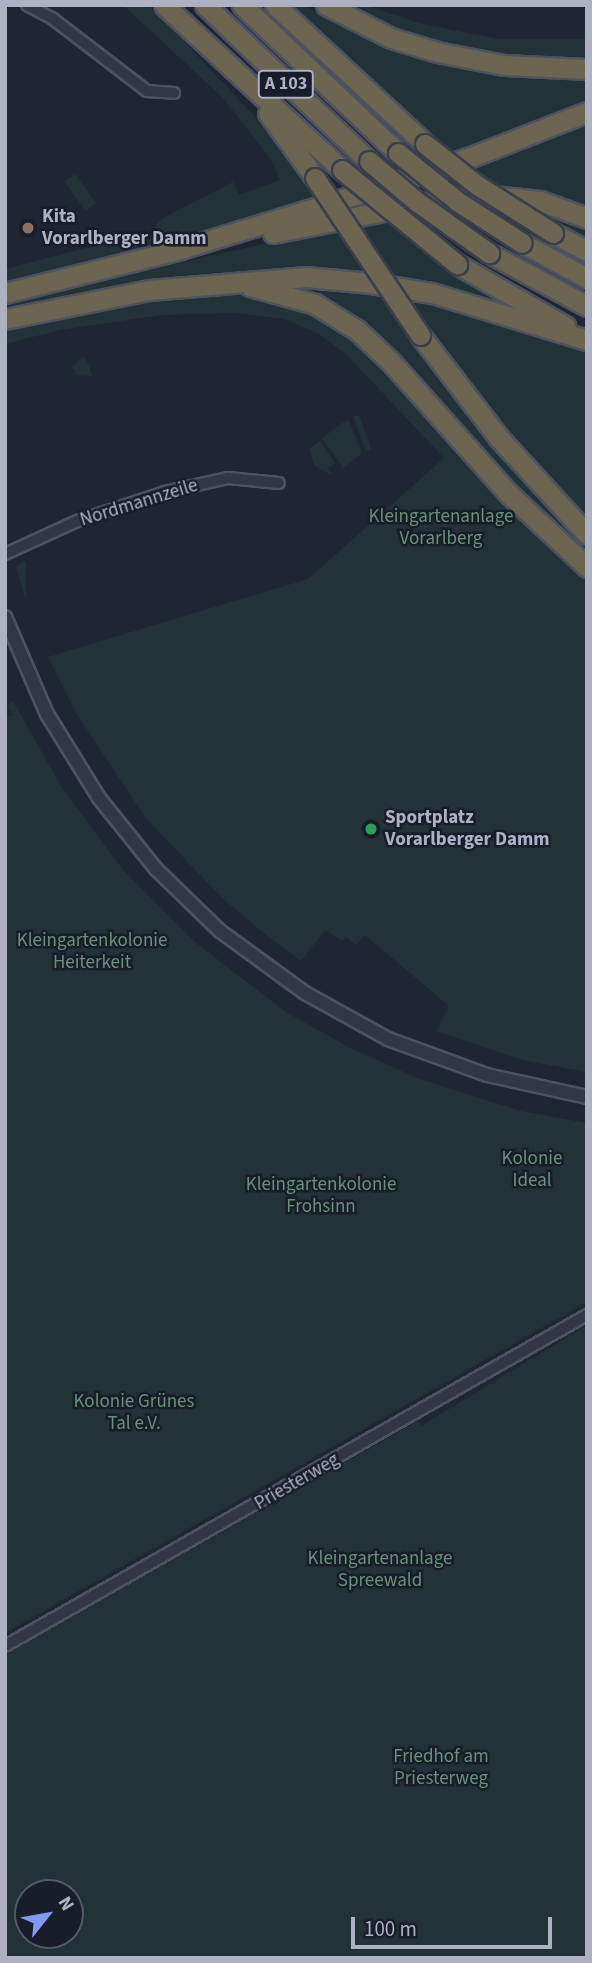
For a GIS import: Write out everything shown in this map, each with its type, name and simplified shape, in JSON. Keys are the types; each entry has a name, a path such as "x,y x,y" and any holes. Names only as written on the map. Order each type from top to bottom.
{"highway":[{"path":"164,5 342,170 457,264 582,338"},
{"name":"A 103","path":"205,5 369,161 416,201 489,253 587,306"},
{"name":"A 103","path":"242,5 398,153 457,201 522,243 587,278"},
{"path":"275,5 425,144 487,192 587,251"},
{"path":"326,5 391,38 437,52 503,65 587,68"},
{"path":"249,86 315,178 419,335 499,438 587,534"},
{"path":"5,293 180,249 385,186 587,112"},
{"path":"180,249 207,250 302,226 470,196 526,198 587,218"},
{"path":"5,320 111,296 182,286 285,277 382,284 432,293 582,338"},
{"path":"239,283 304,300 337,315 357,330 390,361 509,494 587,567"}],"street":[{"path":"27,5 53,19 148,91 174,93"},
{"name":"Nordmannzeile","path":"5,554 77,521 165,492 229,478 279,482"},
{"path":"5,617 47,714 99,799 156,869 220,932 305,993 388,1038 487,1075 587,1097"},
{"name":"Priesterweg","path":"5,1646 587,1315"}],"green space":[{"path":"123,5 148,5 255,117 317,198 195,235 5,282 5,269 148,232 165,217 233,182 239,195 280,180 270,158 223,98"},
{"path":"289,5 302,5 373,40 587,76 587,105 452,154"},
{"path":"332,5 365,5 422,24 499,39 587,39 587,61 522,60 418,40"},
{"path":"587,119 587,211 495,186 469,167"},
{"path":"75,174 96,203 86,211 64,182"},
{"path":"526,206 587,225 587,241 552,222"},
{"path":"385,220 447,267 513,307 426,284 298,270 208,273 147,280 5,309 5,304 65,289 294,237"},
{"path":"293,287 380,293 411,340 540,497 587,545 587,559 450,421"},
{"name":"Sportplatz Vorarlberger Damm","path":"239,294 296,303 354,336 587,576 587,1072 522,1060 436,1031 449,1006 365,935 356,945 346,937 342,941 325,930 301,961 266,935 222,898 145,817 76,713 48,657 308,579 444,458 347,355 319,334 285,319 235,313 161,315 60,330 5,344 5,330 54,318 178,297"},
{"path":"407,295 540,331 587,350 587,524 477,400 405,297"},
{"path":"84,356 92,376 77,375 72,367"},
{"path":"359,415 372,450 366,452 353,417"},
{"path":"348,419 362,453 343,468 322,438"},
{"path":"320,441 335,463 328,468 332,475 314,466 310,448"},
{"path":"26,562 26,601 16,566"},
{"path":"13,701 62,788 123,870 195,942 286,1012 352,1049 422,1080 521,1111 587,1123 587,1302 5,1633 5,719 13,714 7,706"},
{"path":"587,1325 587,1958 5,1958 5,1655 418,1421 421,1426"}],"place":[{"name":"Kita Vorarlberger Damm","path":"28,228"},
{"name":"Sportplatz Vorarlberger Damm","path":"371,829"}],"park label":[{"name":"Kleingartenanlage Vorarlberg","path":"441,528"},
{"name":"Kleingartenkolonie Heiterkeit","path":"92,952"},
{"name":"Kolonie Ideal","path":"532,1170"},
{"name":"Kleingartenkolonie Frohsinn","path":"321,1196"},
{"name":"Kolonie Grünes Tal e.V.","path":"134,1413"},
{"name":"Kleingartenanlage Spreewald","path":"380,1570"},
{"name":"Friedhof am Priesterweg","path":"441,1768"}]}
